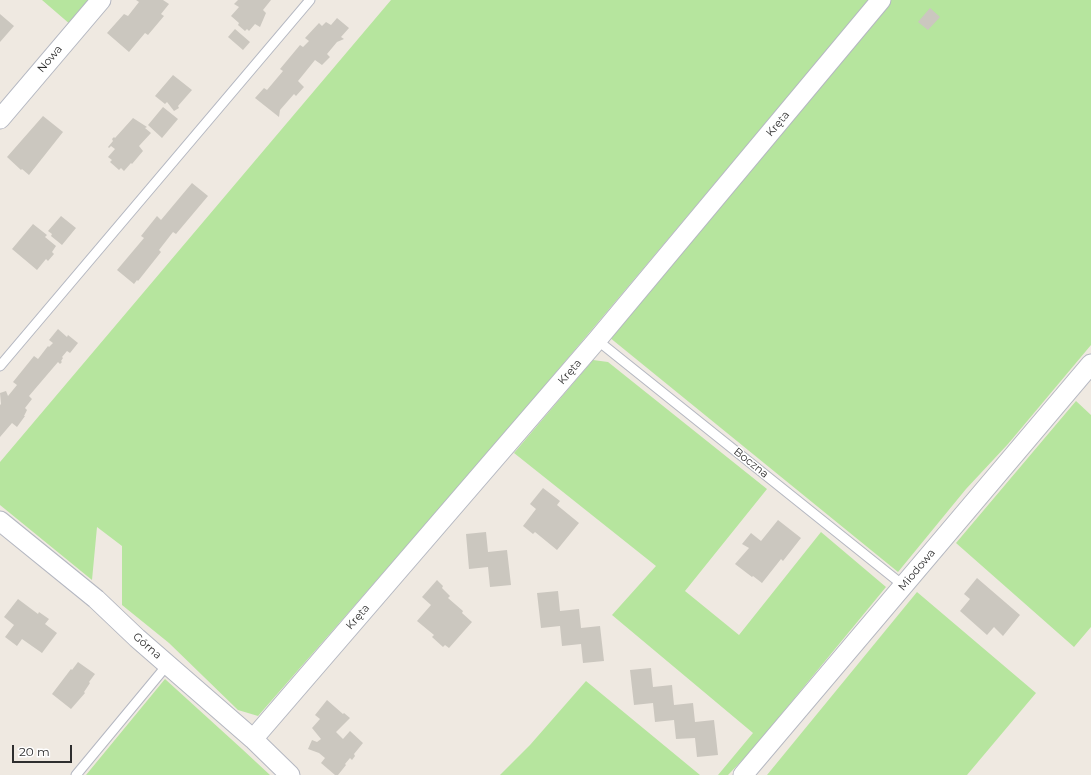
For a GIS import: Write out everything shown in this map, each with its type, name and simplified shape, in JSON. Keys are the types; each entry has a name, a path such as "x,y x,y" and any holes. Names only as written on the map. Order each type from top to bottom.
{"street":[{"name":"Nowa","path":"0,119 101,0"},
{"name":"Kręta","path":"253,739 597,340 881,0"},
{"name":"Miodowa","path":"743,775 1091,364"},
{"name":"Górna","path":"0,522 96,599 253,739 290,775"}],"lane":[{"path":"0,366 310,0"},
{"name":"Boczna","path":"597,340 904,586"},
{"path":"76,775 168,664"}],"green space":[{"path":"42,0 92,0 71,25"},
{"path":"391,0 869,0 499,440 258,716 238,710 169,643 122,605 122,546 97,527 92,580 0,505 0,462"},
{"path":"887,0 1091,0 1091,345 1008,444 966,489 898,572 609,337"},
{"path":"593,360 608,362 767,489 685,591 739,635 821,532 886,587 751,751 728,775 718,775 753,733 612,615 656,566 514,453"},
{"path":"1076,401 1091,415 1091,627 1074,647 956,543"},
{"path":"917,592 1036,693 967,775 767,775"},
{"path":"165,679 242,749 270,775 86,775"},
{"path":"586,681 700,775 500,775 530,745"}],"building":[{"path":"136,0 163,0 169,4 161,14 164,16 148,35 145,33 129,52 107,33 124,14 128,16 139,2"},
{"path":"238,0 271,0 263,10 266,13 260,27 255,24 249,31 247,29 245,31 238,25 239,23 231,16 239,7 234,4"},
{"path":"930,8 940,17 928,30 918,22"},
{"path":"0,14 14,26 0,42"},
{"path":"337,18 349,28 341,37 344,39 337,42 327,54 330,57 322,65 315,60 298,81 304,87 296,96 294,94 280,110 279,117 255,98 264,88 267,90 283,71 280,69 300,45 303,47 309,41 305,38 319,23 322,26 326,22 331,25"},
{"path":"235,29 250,42 243,50 228,37"},
{"path":"173,75 192,90 178,106 179,108 174,111 167,102 165,104 155,96"},
{"path":"163,107 178,119 162,138 148,125"},
{"path":"43,116 63,132 29,175 7,157"},
{"path":"133,118 147,127 145,128 151,133 139,146 143,151 132,164 131,163 124,171 121,168 119,170 110,162 112,160 108,157 115,149 111,146 109,148 108,147 113,141 112,139 114,137 115,138"},
{"path":"192,183 208,196 176,234 173,232 159,250 161,252 134,284 117,270 144,238 141,236 157,216 161,220"},
{"path":"61,216 76,228 62,245 51,236 52,234 48,231"},
{"path":"33,224 47,235 45,237 56,246 52,252 54,254 48,261 46,259 37,270 12,249"},
{"path":"58,329 67,337 68,335 78,343 70,353 67,351 62,357 62,362 60,364 58,362 29,396 32,399 25,408 27,410 25,416 17,427 12,423 0,437 0,393 6,391 8,396 17,385 13,382 34,356 38,359 48,346 49,347 53,343 49,340"},
{"path":"543,488 560,501 557,505 579,523 557,550 535,532 533,534 523,526 536,509 530,504"},
{"path":"778,520 801,538 783,561 781,559 762,583 735,564 749,548 742,544 751,533 761,541"},
{"path":"486,532 488,552 507,550 511,585 490,587 488,567 469,569 466,534"},
{"path":"977,578 1020,615 1003,636 994,627 987,635 960,611 970,599 964,594"},
{"path":"437,580 450,596 448,598 463,611 462,613 472,622 449,648 445,645 443,647 432,637 434,635 417,621 431,605 422,597"},
{"path":"558,591 560,611 579,609 581,628 600,626 604,661 583,663 581,644 562,646 560,626 541,628 537,593"},
{"path":"18,599 38,614 39,612 49,619 45,624 57,633 42,653 22,639 17,646 5,637 14,625 4,617"},
{"path":"78,662 95,674 89,682 90,683 84,692 85,693 71,709 52,694"},
{"path":"651,668 653,687 672,685 674,705 693,703 695,722 714,720 718,755 697,757 695,738 676,739 674,720 655,722 653,703 634,705 630,670"},
{"path":"327,700 350,718 336,732 343,739 350,731 363,743 354,754 355,756 352,760 350,758 338,775 335,775 321,763 325,758 319,753 308,749 312,740 317,742 321,739 312,728 320,719 315,715"}]}
